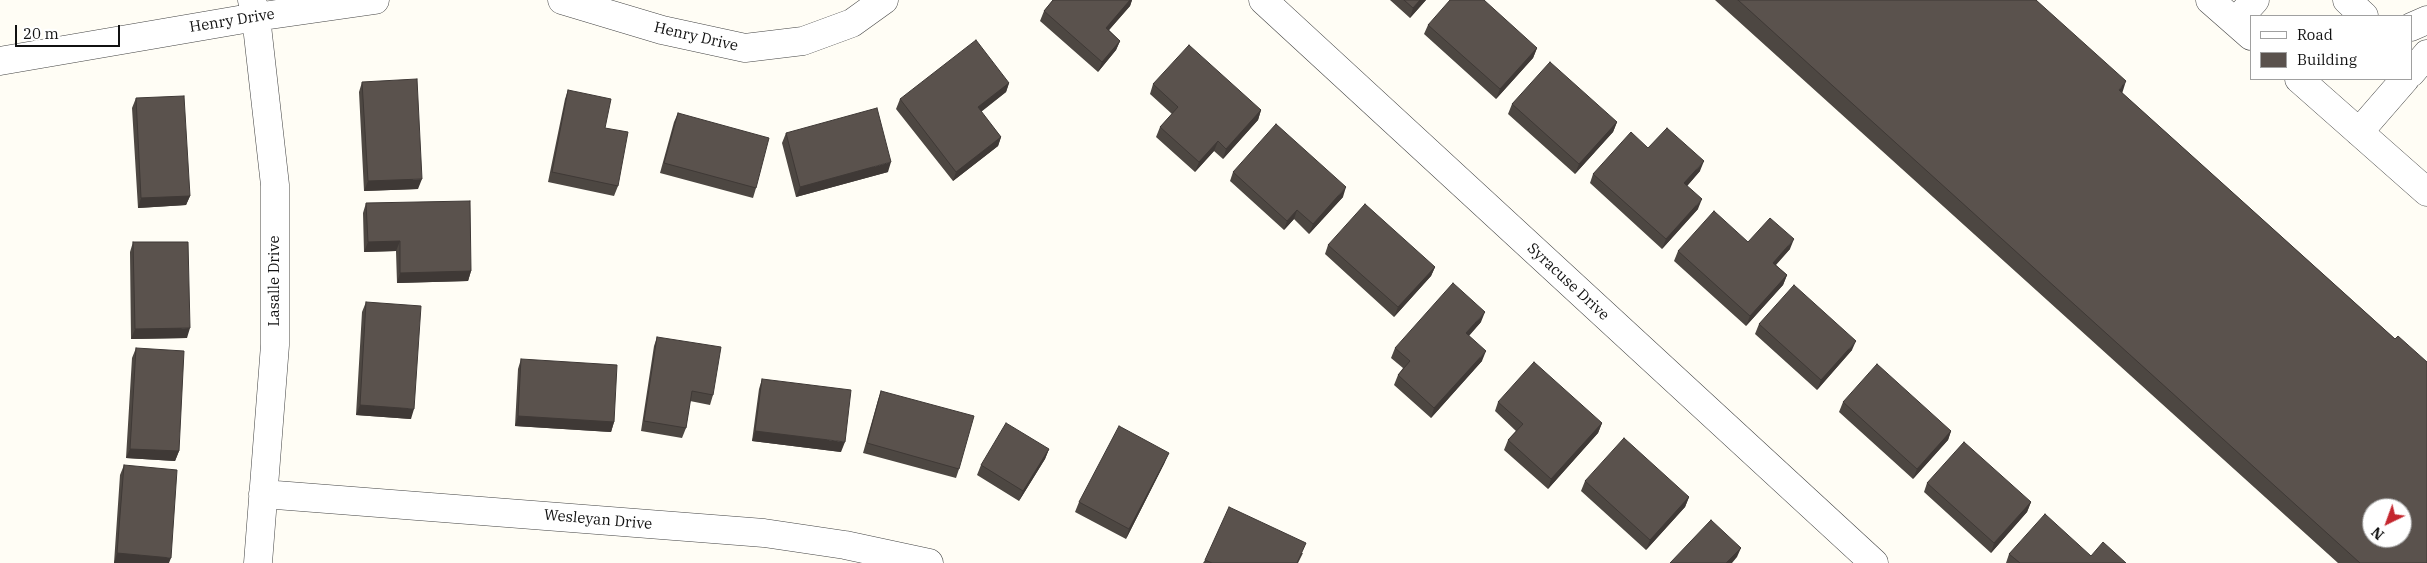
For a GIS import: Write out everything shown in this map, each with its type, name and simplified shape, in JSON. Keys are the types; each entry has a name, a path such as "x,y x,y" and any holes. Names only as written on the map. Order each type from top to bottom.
{"street":[{"name":"Henry Drive","path":"0,61 254,8 375,0"},
{"name":"Henry Drive","path":"562,0 662,30 745,48 803,41 852,23 884,0"},
{"name":"Syracuse Drive","path":"1263,0 1874,563"},
{"path":"2210,0 2243,29 2254,0"},
{"path":"2347,0 2363,15"},
{"name":"Lasalle Drive","path":"254,8 275,185 275,345 258,563"},
{"path":"2412,27 2427,20"},
{"path":"2412,72 2427,54"},
{"path":"2300,80 2427,192"},
{"path":"2359,132 2404,80"},
{"name":"Wesleyan Drive","path":"263,494 764,533 845,544 929,563"}],"building":[{"path":"1053,0 1130,0 1106,28 1120,41 1102,62 1044,11"},
{"path":"1404,0 1420,0 1413,8"},
{"path":"1450,0 1484,0 1537,48 1500,89 1428,25"},
{"path":"1738,0 2036,0 2126,81 2119,90 2395,339 2398,336 2427,362 2427,563 2360,563"},
{"path":"976,40 1009,83 978,107 1001,137 956,172 900,99"},
{"path":"1189,45 1261,110 1226,149 1218,141 1199,162 1160,127 1178,107 1153,84"},
{"path":"1550,62 1617,122 1579,164 1512,104"},
{"path":"417,79 422,179 368,181 362,82"},
{"path":"568,90 611,99 605,128 628,132 618,186 552,172"},
{"path":"184,96 190,196 141,198 136,98"},
{"path":"877,108 891,162 800,187 786,133"},
{"path":"678,113 769,138 756,188 664,163"},
{"path":"1276,124 1346,187 1313,224 1297,210 1287,221 1233,172"},
{"path":"1667,128 1704,161 1684,183 1702,199 1666,239 1593,174 1631,132 1648,148"},
{"path":"470,201 471,271 400,273 400,241 368,242 366,203"},
{"path":"1365,204 1435,267 1398,307 1328,245"},
{"path":"1714,211 1748,242 1770,218 1794,239 1773,263 1787,275 1750,316 1678,251"},
{"path":"133,242 188,242 190,328 135,329"},
{"path":"1453,283 1485,312 1466,333 1486,351 1434,408 1398,375 1410,361 1395,348"},
{"path":"1794,285 1856,341 1821,380 1759,324"},
{"path":"366,302 421,306 414,409 360,405"},
{"path":"657,337 721,347 713,395 692,391 686,428 644,421"},
{"path":"136,348 184,351 179,451 130,449"},
{"path":"521,359 617,365 614,422 518,416"},
{"path":"1534,362 1602,423 1551,479 1508,440 1523,424 1498,402"},
{"path":"1877,364 1951,431 1917,469 1843,402"},
{"path":"762,379 851,390 845,442 755,431"},
{"path":"881,391 974,416 959,469 867,443"},
{"path":"1006,423 1049,449 1023,491 981,465"},
{"path":"1119,426 1169,453 1129,529 1079,502"},
{"path":"1624,438 1689,497 1650,540 1585,481"},
{"path":"1964,442 2031,502 1994,543 1927,483"},
{"path":"124,465 177,470 171,558 117,553"},
{"path":"1229,507 1306,543 1297,563 1212,563 1205,560"},
{"path":"2045,514 2091,556 2103,542 2126,563 2020,563 2009,554"},
{"path":"1711,520 1741,548 1726,563 1670,563"}]}
